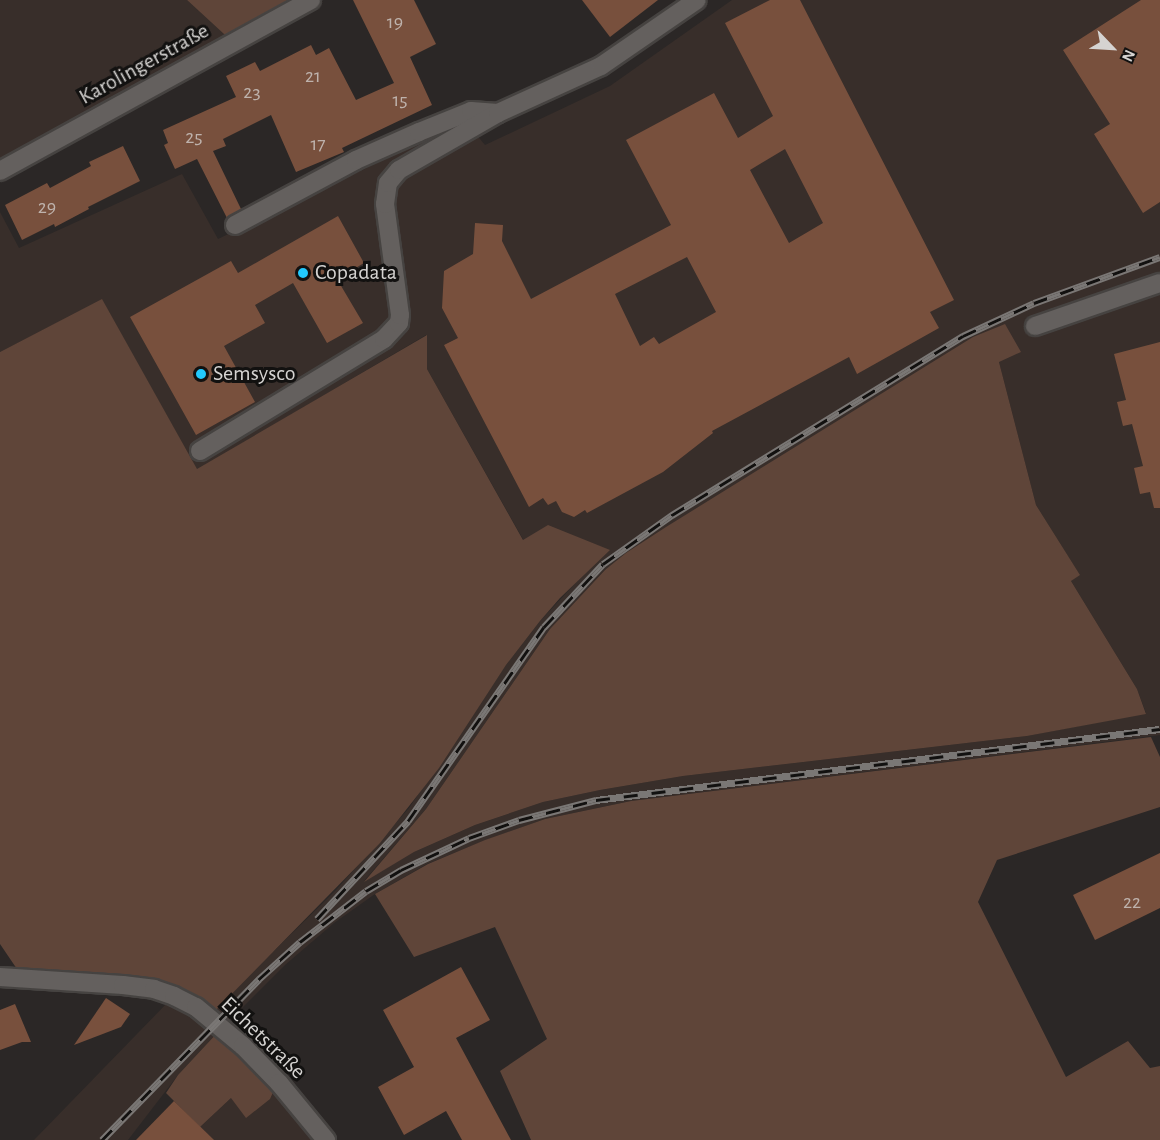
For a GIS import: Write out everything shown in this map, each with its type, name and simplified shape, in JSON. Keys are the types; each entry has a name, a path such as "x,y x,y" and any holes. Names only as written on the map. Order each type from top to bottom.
{"street":[{"name":"Karolingerstraße","path":"0,171 311,0"},
{"path":"200,451 384,339 399,323 400,315 385,204 388,183 399,170 498,113 601,66 697,0"},
{"path":"235,225 356,160 419,132 471,111 498,113"},
{"path":"1035,326 1160,283"},
{"name":"Eichetstraße","path":"3,972 154,989 181,1000 216,1022 243,1046 279,1083 326,1140"}],"shaded area":[{"path":"0,0 187,0 225,35 0,161"},
{"path":"187,0 290,0 225,35"},
{"path":"732,0 1160,0 1160,735 631,801 545,819 486,840 427,864 375,894 334,923 285,965 218,1032 178,1075 128,1140 34,1140 169,1001 274,951 336,890 409,808 506,665 540,621 581,577 524,541 427,369 426,335 197,470 102,300 0,352 0,212 19,248 182,174 218,239 465,121 485,145 610,86","holes":["1005,325 999,362 1036,505 1079,574 1071,581 1137,689 1146,713 1027,736 683,776 543,802 475,825 414,852 364,881 426,809 550,629 605,570"]},
{"path":"102,299 197,469 427,335 427,369 523,540 548,525 610,550 560,598 540,621 506,665 439,768 380,843 215,1011 172,985 136,978 19,972 0,944 0,352"},
{"path":"1005,324 1021,352 999,362 1036,505 1080,575 1071,581 1137,689 1146,714 1027,736 683,776 543,802 475,825 414,852 364,882 426,809 550,629 605,570 666,527 973,337"},
{"path":"1151,737 1160,757 1160,807 997,860 978,902 1066,1077 1128,1041 1150,1068 1160,1066 1160,1140 531,1140 500,1071 547,1039 495,927 414,957 375,894 428,864 485,840 545,819 631,801"},
{"path":"218,1032 274,1090 270,1099 246,1118 231,1098 200,1127 166,1093 178,1075"},
{"path":"274,1090 315,1140 186,1140 231,1098"}],"building":[{"path":"353,0 414,0 436,44 410,57 432,105 342,148 344,152 296,172 271,115 223,139 226,146 213,151 241,209 227,218 197,159 175,169 164,145 168,143 163,130 236,97 226,76 255,62 260,71 311,45 316,55 329,48 356,100 394,83"},
{"path":"582,0 658,0 610,37"},
{"path":"770,0 800,0 954,300 930,312 939,328 857,374 849,357 712,431 713,433 663,472 587,513 585,510 574,517 562,512 556,501 548,505 543,498 529,507 444,345 458,338 442,308 444,271 473,254 475,223 503,225 502,241 531,299 671,225 626,140 714,93 738,138 773,116 725,23","holes":["785,149 823,223 789,243 750,170","687,257 716,312 659,344 654,337 640,346 615,294"]},
{"path":"1141,0 1160,0 1160,202 1143,213 1094,134 1110,124 1063,50"},
{"path":"123,146 140,181 88,207 89,209 55,227 54,224 22,240 5,205 47,183 50,188 91,166 89,162"},
{"name":"Semsysco","path":"338,216 364,263 337,279 363,323 327,343 293,283 255,305 265,323 224,346 255,402 196,435 130,317 231,261 238,273"},
{"path":"1160,342 1160,508 1154,508 1150,492 1140,494 1134,468 1143,466 1132,424 1123,426 1117,402 1126,400 1114,354"},
{"path":"1160,853 1160,908 1095,940 1073,895"},
{"path":"461,967 490,1020 456,1038 511,1140 462,1140 446,1111 404,1135 378,1087 414,1067 383,1010"},
{"path":"106,998 130,1014 121,1027 74,1045"},
{"path":"15,1004 31,1042 22,1042 0,1050 0,1010"},
{"path":"174,1101 214,1140 136,1140"}],"railway":[{"path":"317,919 408,821 544,627 603,564 672,515 963,336 1034,303 1160,257"},
{"path":"102,1140 259,979 300,942 366,891 401,870 469,838 519,820 596,800 1160,729"}],"place":[{"name":"Copadata","path":"303,273"},
{"name":"Semsysco","path":"201,374"}]}
